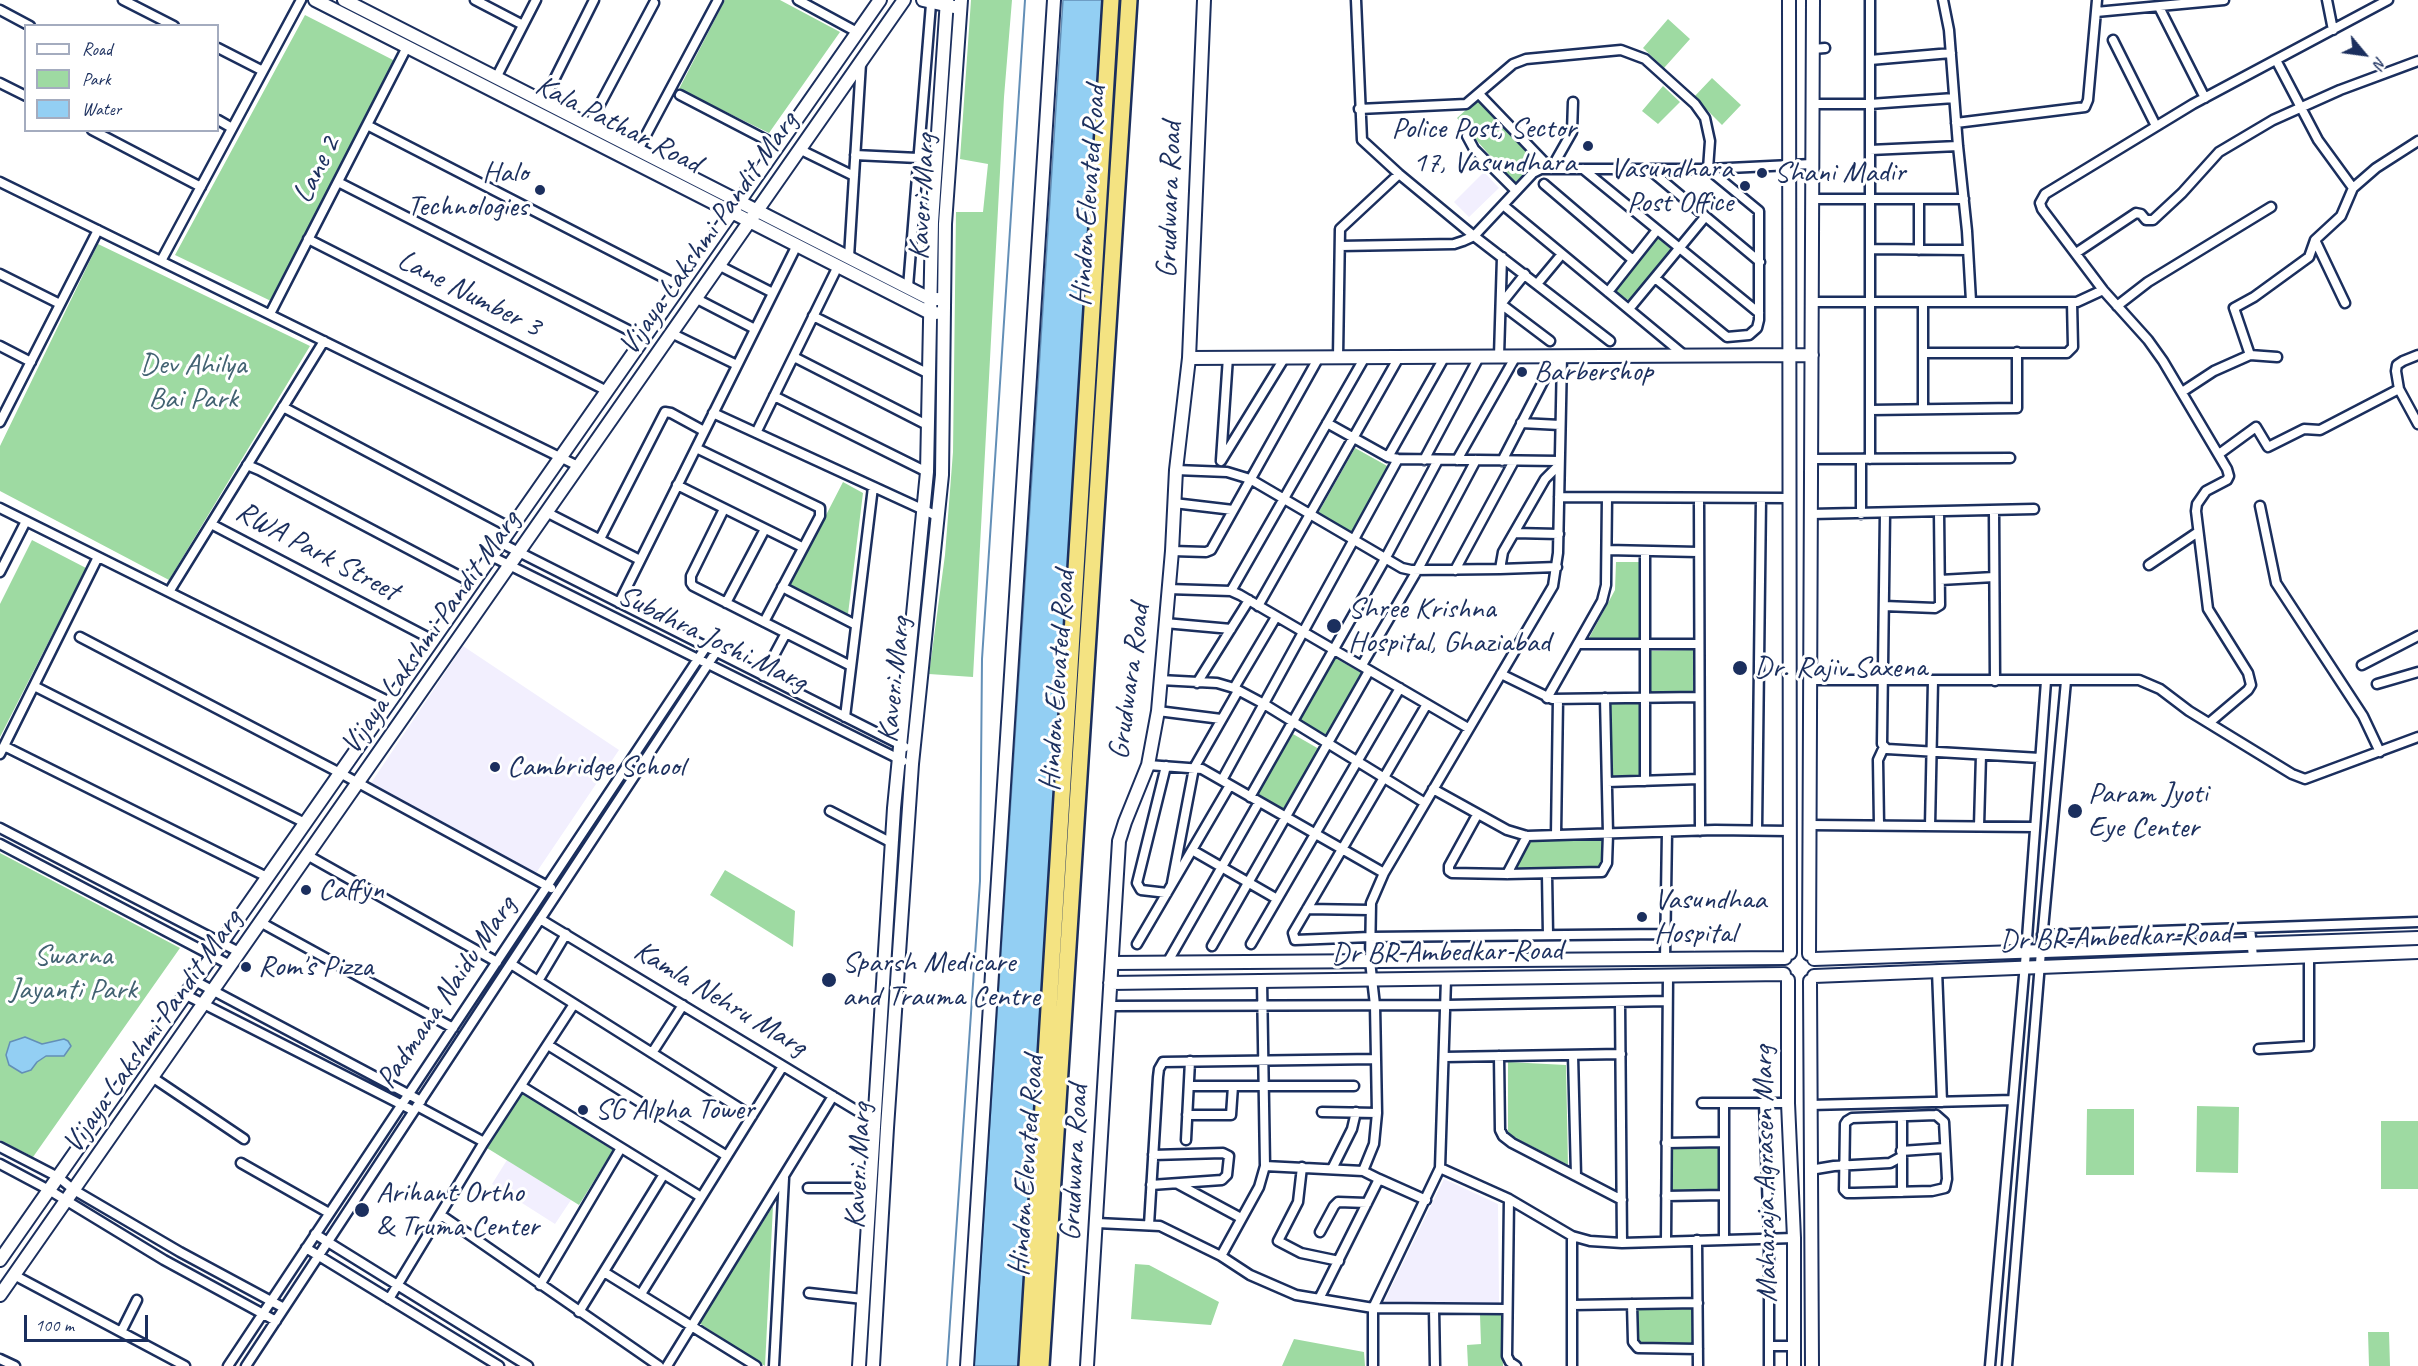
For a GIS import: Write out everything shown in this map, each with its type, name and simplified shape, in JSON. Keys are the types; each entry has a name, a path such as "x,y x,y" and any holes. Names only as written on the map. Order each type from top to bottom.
{"highway":[{"name":"Hindon Elevated Road","path":"1028,1366 1111,0"},
{"name":"Hindon Elevated Road","path":"1041,1366 1129,0"}],"street":[{"path":"123,0 170,24"},
{"path":"161,261 301,0"},
{"name":"Kala Pathar Road","path":"315,0 348,5 638,150 736,207"},
{"path":"475,0 523,25"},
{"path":"496,78 536,0"},
{"path":"543,102 594,0"},
{"path":"638,150 718,0"},
{"path":"798,0 857,32"},
{"name":"Vijaya Lakshmi Pandit Marg","path":"2,1254 186,995 880,0"},
{"name":"Vijaya Lakshmi Pandit Marg","path":"0,1295 904,0"},
{"path":"967,1366 1054,0"},
{"name":"Grudwara Road","path":"1087,1366 1119,841 1148,765 1158,711 1172,551 1176,470 1189,358 1204,0"},
{"path":"1356,0 1362,140 1474,236 1610,341"},
{"path":"1790,0 1804,3 1812,0 1819,49 1813,104 1812,164 1810,680 1812,956 1816,969 1812,978 1796,984 1786,977 1782,965 1787,956 1789,831 1790,0"},
{"path":"1861,514 1870,410 1870,0"},
{"path":"1943,0 1951,53 1971,301"},
{"path":"1956,123 2085,107 2088,100 2097,0"},
{"path":"2096,12 2224,0"},
{"path":"2327,0 2333,30"},
{"path":"2209,723 2248,690 2251,678 2208,609 2198,532 2196,511 2200,497 2206,491 2223,484 2229,476 2219,454 2148,340 2103,290 2042,209 2041,198 2205,98 2388,0"},
{"path":"908,287 927,2 961,4"},
{"path":"589,125 654,3"},
{"name":"Kaveri Marg","path":"859,1366 898,759 927,472 932,222 947,3"},
{"name":"Kaveri Marg","path":"873,1366 887,1117 912,764 942,475 945,224 961,4"},
{"name":"Kala Pathar Road","path":"348,5 407,47 736,207 849,257 930,299"},
{"path":"2159,7 2205,98"},
{"path":"0,10 26,24"},
{"path":"2113,40 2156,126"},
{"name":"Lane 2","path":"270,314 407,47"},
{"path":"219,49 263,71"},
{"path":"1359,108 1459,106 1466,104 1479,94 1513,64 1526,59 1621,50 1645,59 1695,104 1705,118 1710,141 1708,169"},
{"path":"1870,60 1951,53"},
{"path":"849,257 861,59"},
{"path":"2276,60 2318,140 2353,188"},
{"path":"2076,253 2136,213 2141,214 2146,220 2153,220 2182,193 2219,152 2299,107 2418,61"},
{"path":"0,82 24,95"},
{"path":"1479,94 1551,169"},
{"path":"680,95 778,146"},
{"path":"1813,104 1870,104 1954,98"},
{"path":"1551,169 1572,132 1573,102"},
{"path":"219,121 232,128"},
{"path":"367,125 680,286"},
{"path":"96,132 201,187"},
{"path":"1467,136 1474,149 1516,191"},
{"path":"2250,355 2234,308 2254,297 2309,257 2315,240 2341,216 2347,207 2353,188 2376,168 2418,141"},
{"path":"1870,150 1958,146"},
{"path":"799,149 854,176"},
{"path":"855,155 918,158"},
{"path":"1340,246 1454,244 1474,236 1533,173 1541,169 1708,169 1812,164"},
{"path":"1582,168 1759,313"},
{"path":"1655,278 1729,337 1749,335 1754,332 1759,320 1759,211 1708,169"},
{"path":"1650,170 1760,262"},
{"path":"1338,357 1340,229 1399,174"},
{"path":"0,182 578,466"},
{"path":"338,182 644,338"},
{"path":"1544,184 1633,260"},
{"path":"1812,199 1964,199"},
{"path":"1919,199 1919,250"},
{"path":"1503,205 1684,355"},
{"path":"2117,306 2148,282 2271,207"},
{"name":"Kala Pathar Road","path":"753,215 797,245 930,313"},
{"path":"1629,309 1705,217"},
{"path":"0,422 98,230"},
{"path":"1608,292 1657,230"},
{"name":"Lane Number 3","path":"309,239 607,391"},
{"path":"2315,240 2345,303"},
{"path":"619,603 797,245"},
{"path":"1871,249 1968,250"},
{"path":"1537,284 1562,254"},
{"path":"1499,356 1502,257"},
{"path":"718,265 773,293"},
{"path":"756,433 838,266"},
{"path":"0,274 60,304"},
{"path":"1501,304 1525,274"},
{"path":"1812,302 2072,302 2083,301 2103,290"},
{"path":"695,298 755,329"},
{"path":"930,299 944,299"},
{"path":"1923,302 1923,409"},
{"path":"1923,353 2070,352 2073,347 2072,302"},
{"path":"1501,304 1550,341"},
{"path":"930,313 944,313"},
{"path":"813,316 928,374"},
{"path":"671,333 737,365"},
{"path":"168,592 324,341"},
{"path":"0,346 31,362"},
{"path":"1870,410 2017,408 2017,352"},
{"path":"1189,358 1516,356 1561,359 1684,355 1812,355"},
{"path":"2182,392 2214,371 2250,355 2277,357"},
{"path":"2418,355 2397,365 2396,371 2399,389 2418,424"},
{"path":"1388,457 1445,356"},
{"path":"1457,460 1516,356"},
{"path":"794,357 927,425"},
{"path":"1220,472 1228,357"},
{"path":"1221,461 1285,357"},
{"path":"1172,551 1209,551 1319,357"},
{"path":"1231,591 1365,357"},
{"path":"1258,606 1400,357"},
{"path":"1424,460 1479,357"},
{"path":"1502,461 1547,374 1561,359"},
{"path":"1363,1171 1374,1144 1377,1113 1375,1005 1370,961 1370,910 1373,896 1383,873 1553,585 1557,567 1559,534 1561,359"},
{"path":"2219,454 2256,427 2268,447 2304,429 2320,430 2399,389"},
{"path":"774,396 927,472"},
{"path":"283,407 511,528"},
{"path":"600,539 665,412 704,431"},
{"path":"713,413 937,516"},
{"path":"1327,423 1388,457 1398,459 1559,463"},
{"path":"1521,423 1560,425"},
{"path":"696,448 820,508 820,516 764,622"},
{"path":"1811,459 2010,458"},
{"path":"1137,944 1192,850 1264,705 1398,459"},
{"path":"1250,797 1385,559 1438,460"},
{"path":"1212,946 1327,744 1476,460"},
{"path":"1455,570 1514,461"},
{"path":"1500,569 1503,552 1545,479 1559,463"},
{"path":"247,465 473,583"},
{"path":"1176,470 1220,472 1250,479 1354,542 1402,568 1455,570 1557,567"},
{"path":"677,485 802,548"},
{"path":"845,717 873,487"},
{"path":"1560,497 1790,498"},
{"path":"1547,698 1580,644 1602,601 1606,585 1607,498"},
{"path":"1699,498 1700,831"},
{"path":"1757,830 1761,498"},
{"path":"1174,504 1233,510"},
{"path":"2260,506 2276,583 2363,716 2380,752"},
{"path":"0,508 390,702"},
{"path":"724,509 690,579 693,586 851,666"},
{"path":"1811,514 2034,509"},
{"path":"1994,511 1995,681"},
{"path":"546,512 640,560"},
{"path":"1884,606 1935,608 1940,605 1939,512"},
{"path":"1880,825 1878,760 1884,747 1882,744 1885,513"},
{"path":"0,572 26,521"},
{"name":"RWA Park Street","path":"211,524 433,640"},
{"path":"726,603 765,529"},
{"path":"2149,565 2198,532"},
{"path":"1514,533 1559,534"},
{"name":"Subdhra Joshi Marg","path":"501,543 914,751"},
{"path":"1607,550 1698,552"},
{"path":"1645,781 1646,551"},
{"name":"Subdhra Joshi Marg","path":"491,556 912,764"},
{"path":"0,754 98,557"},
{"path":"1940,580 1994,578"},
{"path":"782,587 856,625"},
{"path":"1168,589 1231,591 1468,728"},
{"path":"1197,683 1249,600"},
{"path":"1172,884 1194,768 1276,617"},
{"path":"1165,623 1231,629"},
{"path":"763,676 786,633"},
{"path":"2362,665 2418,636"},
{"path":"80,637 340,772 558,892"},
{"path":"1580,644 1699,644"},
{"name":"Padmana Naidu Marg","path":"228,1366 706,647"},
{"name":"Padmana Naidu Marg","path":"246,1366 716,652"},
{"path":"2377,684 2418,672"},
{"path":"1501,674 1547,698 1699,697"},
{"path":"1160,680 1217,683 1236,689 1425,803"},
{"path":"1810,680 2139,680 2160,689 2209,723 2292,774 2305,779 2418,737"},
{"path":"1930,826 1933,681"},
{"path":"1990,1366 2025,967 2046,681"},
{"path":"2007,1366 2042,935 2066,681"},
{"path":"34,686 305,823"},
{"path":"1251,944 1400,688"},
{"path":"1477,816 1449,871 1452,873 1602,872 1607,863 1608,834 1605,698"},
{"path":"1556,836 1558,699"},
{"path":"1427,704 1293,933 1295,940 1665,934"},
{"path":"1158,711 1221,719"},
{"path":"4,746 267,877"},
{"path":"1884,747 2040,758"},
{"path":"1979,826 1981,755"},
{"path":"1148,765 1202,769 1383,873"},
{"path":"1166,766 1137,886 1141,890 1167,893"},
{"path":"1607,782 1699,780"},
{"path":"1433,789 1477,816 1507,830 1527,836 1789,831"},
{"path":"1167,963 1259,802"},
{"path":"830,812 892,843"},
{"path":"1810,825 2035,827"},
{"path":"0,828 239,952"},
{"path":"1665,959 1667,832"},
{"path":"1508,874 1527,836"},
{"path":"0,844 230,964"},
{"path":"1192,850 1277,899"},
{"path":"307,855 497,962"},
{"path":"1547,874 1548,935"},
{"path":"1307,909 1370,910"},
{"name":"Kamla Nehru Marg","path":"540,919 874,1121"},
{"path":"260,922 453,1028"},
{"path":"2042,935 2418,922"},
{"path":"2250,928 2253,957"},
{"path":"538,981 566,934"},
{"name":"Dr BR Ambedkar Road","path":"1812,956 2026,952 2418,938"},
{"path":"1787,956 1799,950 1812,956"},
{"name":"Dr BR Ambedkar Road","path":"1812,978 1937,970 2418,952"},
{"path":"2259,1049 2309,1046 2309,955"},
{"name":"Dr BR Ambedkar Road","path":"1112,963 1787,956"},
{"path":"511,964 752,1116"},
{"path":"1937,970 1942,1102"},
{"path":"1666,1240 1668,976"},
{"name":"Dr BR Ambedkar Road","path":"1110,983 1668,976 1786,977"},
{"name":"Maharaja Agrasen Marg","path":"1786,977 1788,1103 1794,1238 1794,1366"},
{"name":"Maharaja Agrasen Marg","path":"1812,978 1810,1105 1812,1366"},
{"path":"1373,1366 1373,1308 1440,1167 1446,979"},
{"path":"195,981 408,1094 417,1106"},
{"path":"1221,1256 1259,1186 1265,1166 1262,981"},
{"path":"186,995 401,1104 417,1106 484,1142"},
{"path":"1109,1006 1446,1005 1667,1001"},
{"path":"1620,1002 1622,1243"},
{"path":"389,1299 484,1142 574,1004"},
{"path":"652,1053 682,1005"},
{"path":"548,1045 727,1156"},
{"path":"1444,1058 1621,1054"},
{"path":"1573,1055 1576,1176"},
{"path":"1499,1056 1500,1130 1503,1136 1622,1200"},
{"path":"1149,1225 1159,1069 1163,1062 1375,1059"},
{"path":"1186,1140 1190,1061"},
{"path":"641,1294 783,1066"},
{"path":"152,1077 244,1139"},
{"path":"521,1086 701,1197"},
{"path":"1189,1086 1354,1086"},
{"path":"1187,1115 1231,1115 1233,1086"},
{"path":"2014,1088 2030,1087"},
{"path":"667,1366 833,1096"},
{"path":"1810,1105 2013,1100"},
{"path":"1702,1103 1788,1103"},
{"path":"1724,1103 1724,1239"},
{"path":"1764,1103 1769,1366"},
{"path":"1322,1112 1377,1113"},
{"path":"1332,1169 1352,1129 1356,1112"},
{"path":"1936,1115 1942,1118 1947,1179 1945,1188 1902,1192 1847,1193 1844,1190 1845,1124 1847,1121 1852,1118 1902,1117 1936,1115"},
{"path":"1902,1117 1902,1192"},
{"path":"1666,1143 1724,1142"},
{"path":"0,1147 58,1177 74,1190 180,1252 284,1308"},
{"path":"540,1285 621,1148"},
{"path":"1810,1170 1890,1163 1901,1154 1945,1148"},
{"path":"1151,1185 1225,1178 1229,1156 1223,1153 1153,1155"},
{"path":"242,1163 329,1213"},
{"path":"0,1164 49,1190 164,1260 276,1321"},
{"path":"1265,1166 1363,1171 1426,1200"},
{"path":"1302,1167 1298,1202 1278,1241 1301,1253 1339,1261"},
{"path":"1440,1167 1509,1199 1572,1236 1590,1241 1622,1243 1794,1238"},
{"path":"579,1312 664,1174"},
{"path":"774,1366 784,1174"},
{"path":"1319,1299 1379,1179"},
{"path":"1178,1184 1241,1218"},
{"path":"808,1188 870,1188"},
{"path":"1666,1196 1724,1195"},
{"path":"1509,1199 1507,1356 1516,1366"},
{"path":"1320,1232 1338,1202 1367,1203"},
{"path":"441,1215 659,1366"},
{"path":"1097,1223 1149,1225 1169,1230 1221,1256 1250,1275 1296,1295 1373,1308 1507,1309"},
{"path":"315,1234 528,1366"},
{"path":"1572,1236 1572,1366"},
{"path":"1697,1240 1698,1366"},
{"path":"306,1248 499,1366"},
{"path":"603,1272 693,1325 756,1366"},
{"path":"14,1275 185,1366"},
{"path":"809,1293 863,1299"},
{"path":"121,1332 137,1300"},
{"path":"1572,1305 1698,1303"},
{"path":"1632,1304 1633,1342 1638,1348 1698,1349"},
{"path":"1434,1309 1435,1366"},
{"path":"1770,1346 1794,1346"},
{"path":"0,1359 15,1366"}],"shaded area":[{"path":"1484,172 1499,188 1469,217 1454,202"},
{"name":"Cambridge School","path":"463,646 619,750 536,873 371,783"},
{"path":"507,1160 571,1200 555,1224 492,1184"},
{"path":"1444,1179 1498,1204 1499,1303 1383,1304"}],"green space":[{"path":"725,0 780,0 840,32 769,133 679,89"},
{"path":"971,0 1012,0 1004,97 973,677 929,674 945,555 953,452 956,212 983,212 988,164 960,159"},
{"path":"305,15 397,62 271,301 175,255"},
{"path":"1668,19 1690,39 1664,68 1643,48"},
{"path":"1712,78 1741,105 1722,125 1694,97"},
{"path":"1663,86 1680,102 1658,124 1642,111"},
{"path":"1479,98 1537,163 1514,183 1457,118"},
{"path":"1656,236 1673,251 1633,303 1613,290"},
{"name":"Dev Ahilya Bai Park","path":"98,244 310,346 169,580 0,491 0,446"},
{"path":"1355,448 1389,467 1350,536 1316,517"},
{"path":"843,482 863,493 848,614 790,585"},
{"path":"32,540 86,568 0,737 0,604"},
{"path":"1616,562 1639,562 1639,640 1588,640 1615,590"},
{"path":"1693,650 1694,692 1651,693 1651,651"},
{"path":"1335,658 1362,673 1323,740 1297,725"},
{"path":"1641,702 1642,777 1611,777 1610,703"},
{"path":"1293,734 1319,749 1282,811 1256,796"},
{"path":"1531,841 1603,841 1603,870 1514,871"},
{"name":"Swarna Jayanti Park","path":"0,853 180,948 33,1157 0,1140"},
{"path":"725,870 795,911 793,947 710,895"},
{"path":"1508,1062 1566,1065 1568,1165 1508,1134"},
{"path":"522,1093 613,1150 579,1205 487,1148"},
{"path":"2197,1106 2239,1107 2238,1173 2196,1172"},
{"path":"2087,1109 2134,1109 2134,1175 2086,1175"},
{"path":"2381,1121 2418,1121 2418,1189 2381,1189"},
{"path":"1719,1148 1720,1189 1672,1190 1671,1149"},
{"path":"773,1206 765,1366 699,1323"},
{"path":"1135,1264 1149,1265 1219,1302 1211,1325 1131,1319"},
{"path":"1692,1309 1692,1345 1637,1345 1637,1310"},
{"path":"1480,1315 1502,1315 1503,1366 1468,1366 1467,1345 1481,1344"},
{"path":"2368,1332 2389,1332 2390,1366 2369,1366"},
{"path":"1294,1339 1364,1352 1365,1366 1282,1366"}],"water":[{"path":"1063,0 1116,0 1026,1366 974,1366"},
{"path":"25,1037 42,1044 64,1039 71,1046 64,1056 46,1056 31,1070 22,1073 9,1065 6,1055 10,1042"}],"waterway":[{"path":"947,1366 980,881 982,659 1025,0"}],"place":[{"name":"Police Post, Sector 17, Vasundhara","path":"1588,146"},
{"name":"Shani Madir","path":"1762,173"},
{"name":"Vasundhara Post Office","path":"1745,186"},
{"name":"Halo Technologies","path":"540,190"},
{"name":"Barbershop","path":"1522,372"},
{"name":"Shree Krishna Hospital, Ghaziabad","path":"1334,626"},
{"name":"Dr. Rajiv Saxena","path":"1740,668"},
{"name":"Cambridge School","path":"495,767"},
{"name":"Param Jyoti Eye Center","path":"2075,811"},
{"name":"Caffyn","path":"306,890"},
{"name":"Vasundhaa Hospital","path":"1642,917"},
{"name":"Rom's Pizza","path":"246,967"},
{"name":"Sparsh Medicare and Trauma Centre","path":"829,980"},
{"name":"SG Alpha Tower","path":"583,1110"},
{"name":"Arihant Ortho & Truma Center","path":"362,1210"}]}
